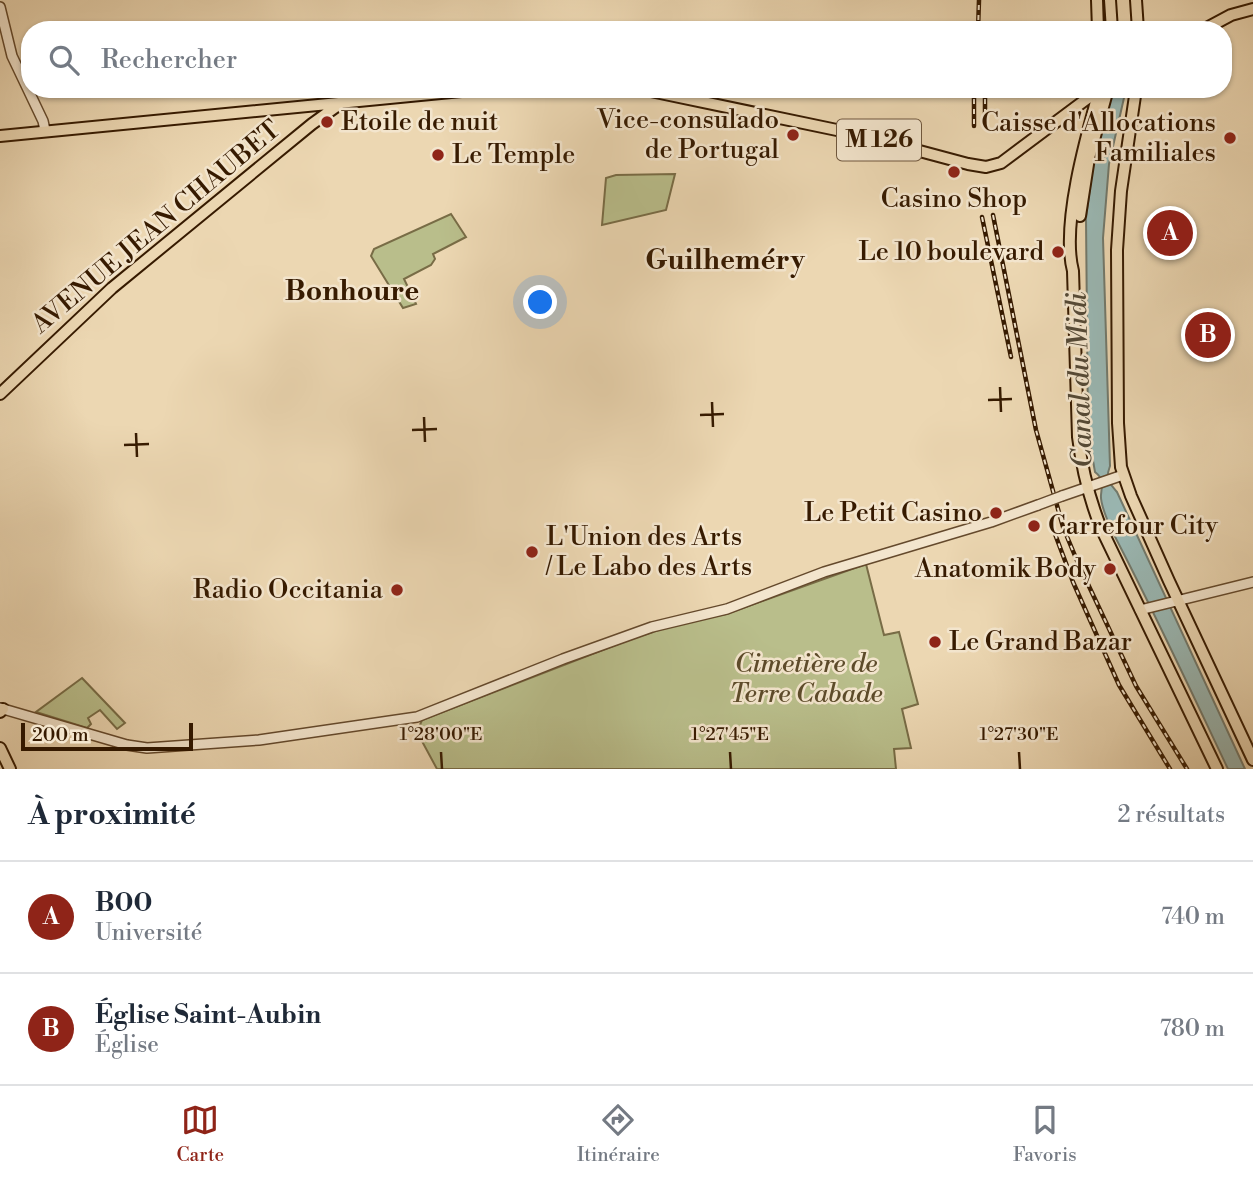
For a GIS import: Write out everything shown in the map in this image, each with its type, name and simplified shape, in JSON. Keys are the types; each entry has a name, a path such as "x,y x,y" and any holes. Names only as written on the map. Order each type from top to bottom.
{"main road":[{"path":"1097,0 1098,21"},
{"path":"1110,0 1111,21"},
{"path":"1136,0 1137,21"},
{"path":"1220,21 1253,9"},
{"path":"0,136 378,98"},
{"name":"M 126","path":"683,98 856,134 986,167 1001,163 1092,98"},
{"path":"1102,98 1082,158 1075,192 1070,246 1078,437 1101,528 1143,609 1217,769"},
{"path":"1073,271 1085,179 1102,98"},
{"path":"1117,310 1112,272 1113,218 1129,98"},
{"path":"1135,98 1121,191 1117,250 1119,477 1253,760"},
{"name":"AVENUE JEAN CHAUBET","path":"0,394 111,288 344,101"},
{"path":"316,104 324,113 323,117"},
{"name":"AVENUE JEAN CHAUBET","path":"312,124 316,104"},
{"path":"1076,108 1087,117 1080,155 1082,158"},
{"path":"0,748 10,769"}],"street":[{"path":"0,7 12,56 21,75"},
{"path":"32,98 45,130"},
{"path":"1,709 132,747 147,748 268,738 408,719 652,627 722,611 824,572 988,523 1119,477"},
{"path":"1143,609 1253,582"}],"green space":[{"path":"675,174 666,210 602,225 606,178 616,175"},
{"path":"451,214 466,237 433,254 435,259 431,265 404,279 416,304 403,308 371,256 374,249"},
{"name":"Cimetière de Terre Cabade","path":"866,564 884,635 899,632 918,704 902,709 911,748 894,749 896,769 437,769 417,732 422,720 631,639 677,624 726,614"},
{"path":"82,678 125,723 117,729 100,710 88,718 91,724 87,728 36,712"}],"water":[{"path":"1110,98 1124,98 1109,164 1103,238 1110,466 1108,477 1245,769 1228,769 1112,531 1102,503 1102,485 1095,472 1088,432 1086,218 1093,165"}],"railway":[{"path":"978,21 979,0"},
{"path":"974,98 974,126"},
{"path":"985,98 985,125"},
{"path":"993,215 1036,430 1063,527 1136,686 1187,769"},
{"path":"982,217 1011,357"},
{"path":"1055,534 1073,582 1119,685 1170,769"}],"place":[{"name":"Etoile de nuit","path":"327,122"},
{"name":"Vice-consulado de Portugal","path":"793,135"},
{"name":"Caisse d'Allocations Familiales","path":"1230,138"},
{"name":"Le Temple","path":"438,155"},
{"name":"Casino Shop","path":"954,172"},
{"name":"B00","path":"1170,233"},
{"name":"Le 10 boulevard","path":"1058,252"},
{"name":"Église Saint-Aubin","path":"1208,335"},
{"name":"Le Petit Casino","path":"996,513"},
{"name":"Carrefour City","path":"1034,526"},
{"name":"L'Union des Arts / Le Labo des Arts","path":"532,552"},
{"name":"Anatomik Body","path":"1110,569"},
{"name":"Radio Occitania","path":"397,590"},
{"name":"Le Grand Bazar","path":"935,642"}],"district":[{"name":"Guilheméry","path":"725,260"},
{"name":"Bonhoure","path":"352,291"}],"water label":[{"name":"Canal du Midi","path":"1080,380"}]}
